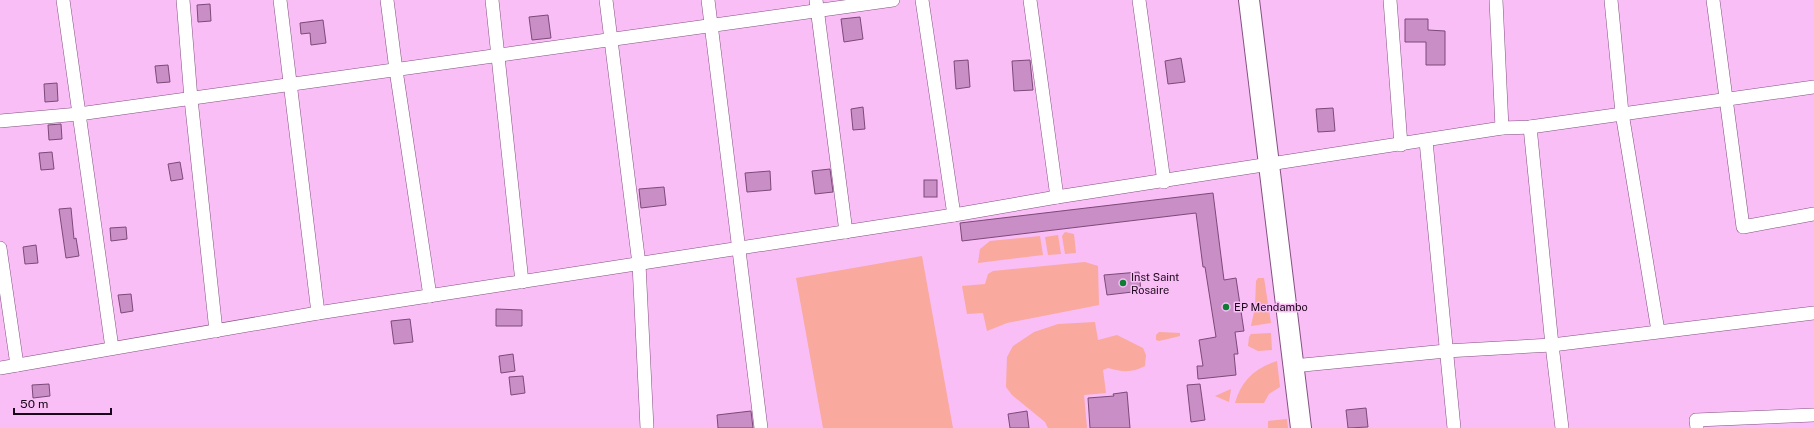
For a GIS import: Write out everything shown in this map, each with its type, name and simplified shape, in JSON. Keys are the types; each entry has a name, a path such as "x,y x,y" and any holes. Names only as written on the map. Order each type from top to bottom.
{"main road":[{"path":"1249,0 1301,428"}],"street":[{"path":"63,0 112,348"},
{"path":"183,0 191,99 216,331"},
{"path":"280,0 289,85 318,314"},
{"path":"387,0 430,296"},
{"path":"492,0 522,282"},
{"path":"606,0 639,264 647,428"},
{"path":"708,0 761,428"},
{"path":"0,121 79,114 612,40 711,25 816,5 893,0"},
{"path":"922,0 954,215"},
{"path":"1030,0 1057,197"},
{"path":"1139,0 1164,182"},
{"path":"1390,0 1401,145"},
{"path":"1496,0 1502,128"},
{"path":"1611,0 1622,113 1658,331"},
{"path":"1714,0 1725,99 1743,227 1814,214"},
{"path":"816,5 846,232"},
{"path":"0,368 112,348 430,296 1502,128 1530,127 1814,87"},
{"path":"1530,127 1562,428"},
{"path":"1426,141 1454,428"},
{"path":"0,248 17,365"},
{"path":"1293,366 1446,351 1552,345 1814,312"},
{"path":"1697,428 1696,420 1814,415"}],"shaded area":[{"path":"1065,232 1074,234 1076,253 1065,254 1062,236"},
{"path":"1058,235 1061,254 1048,255 1045,237"},
{"path":"1040,236 1043,255 978,263 980,249 990,241"},
{"path":"922,256 953,428 823,428 796,278"},
{"path":"1085,262 1098,266 1099,305 1007,323 987,331 983,313 967,314 962,286 985,284 988,274 993,271"},
{"path":"1258,278 1264,278 1271,323 1251,326 1255,307 1256,281"},
{"path":"1095,322 1098,340 1117,335 1143,348 1146,355 1145,366 1131,371 1108,368 1103,370 1106,393 1084,395 1087,428 1048,428 1045,422 1012,395 1006,387 1007,357 1013,346 1034,332 1058,324"},
{"path":"1159,332 1180,333 1180,336 1159,341 1156,340 1156,335"},
{"path":"1271,333 1272,350 1258,351 1248,346 1249,337 1251,334"},
{"path":"1277,361 1280,387 1269,394 1264,403 1235,403 1241,388 1250,376 1262,367"},
{"path":"1231,389 1229,402 1215,396"},
{"path":"1287,419 1288,428 1268,428 1268,421"}],"building":[{"path":"210,4 211,21 198,22 197,5"},
{"path":"548,15 551,38 532,40 529,17"},
{"path":"860,17 863,39 844,42 841,19"},
{"path":"1405,19 1428,19 1428,30 1445,31 1445,65 1426,65 1426,42 1405,42"},
{"path":"323,20 326,43 311,45 310,33 301,34 300,23"},
{"path":"1181,58 1185,82 1168,84 1165,61"},
{"path":"968,60 970,87 956,89 954,61"},
{"path":"1030,60 1033,90 1014,91 1012,61"},
{"path":"168,65 170,82 157,83 155,66"},
{"path":"57,83 58,101 45,102 44,84"},
{"path":"863,107 865,129 853,130 851,109"},
{"path":"1333,108 1335,131 1318,132 1316,109"},
{"path":"61,124 62,139 49,140 48,125"},
{"path":"52,152 54,169 41,170 39,153"},
{"path":"180,162 183,179 171,181 168,164"},
{"path":"830,169 833,192 815,194 812,171"},
{"path":"770,171 771,190 747,192 745,173"},
{"path":"924,180 937,180 937,197 924,197"},
{"path":"664,187 666,205 641,208 639,189"},
{"path":"1213,193 1224,280 1236,278 1244,331 1235,332 1238,354 1234,354 1236,375 1198,379 1197,366 1203,366 1199,340 1216,337 1205,267 1203,267 1196,213 962,241 960,223"},
{"path":"71,208 74,239 76,238 79,256 66,258 59,209"},
{"path":"126,227 127,239 111,241 110,228"},
{"path":"36,245 38,263 25,264 23,247"},
{"name":"Inst Saint Rosaire","path":"1139,272 1141,291 1107,295 1104,275"},
{"path":"131,294 133,311 121,313 118,295"},
{"path":"496,309 522,310 522,326 496,326"},
{"path":"410,319 413,342 394,344 391,321"},
{"path":"513,354 515,371 501,373 499,356"},
{"path":"523,376 525,393 511,395 509,377"},
{"path":"49,384 50,396 33,398 32,385"},
{"path":"1200,384 1205,420 1191,422 1187,385"},
{"path":"1127,392 1130,428 1090,428 1088,398 1114,396 1113,394"},
{"path":"1366,408 1368,427 1348,428 1346,410"},
{"path":"751,411 753,428 718,428 717,415"},
{"path":"1027,411 1029,428 1010,428 1008,414"}],"place":[{"name":"Inst Saint Rosaire","path":"1123,283"},
{"name":"EP Mendambo","path":"1226,307"}]}
